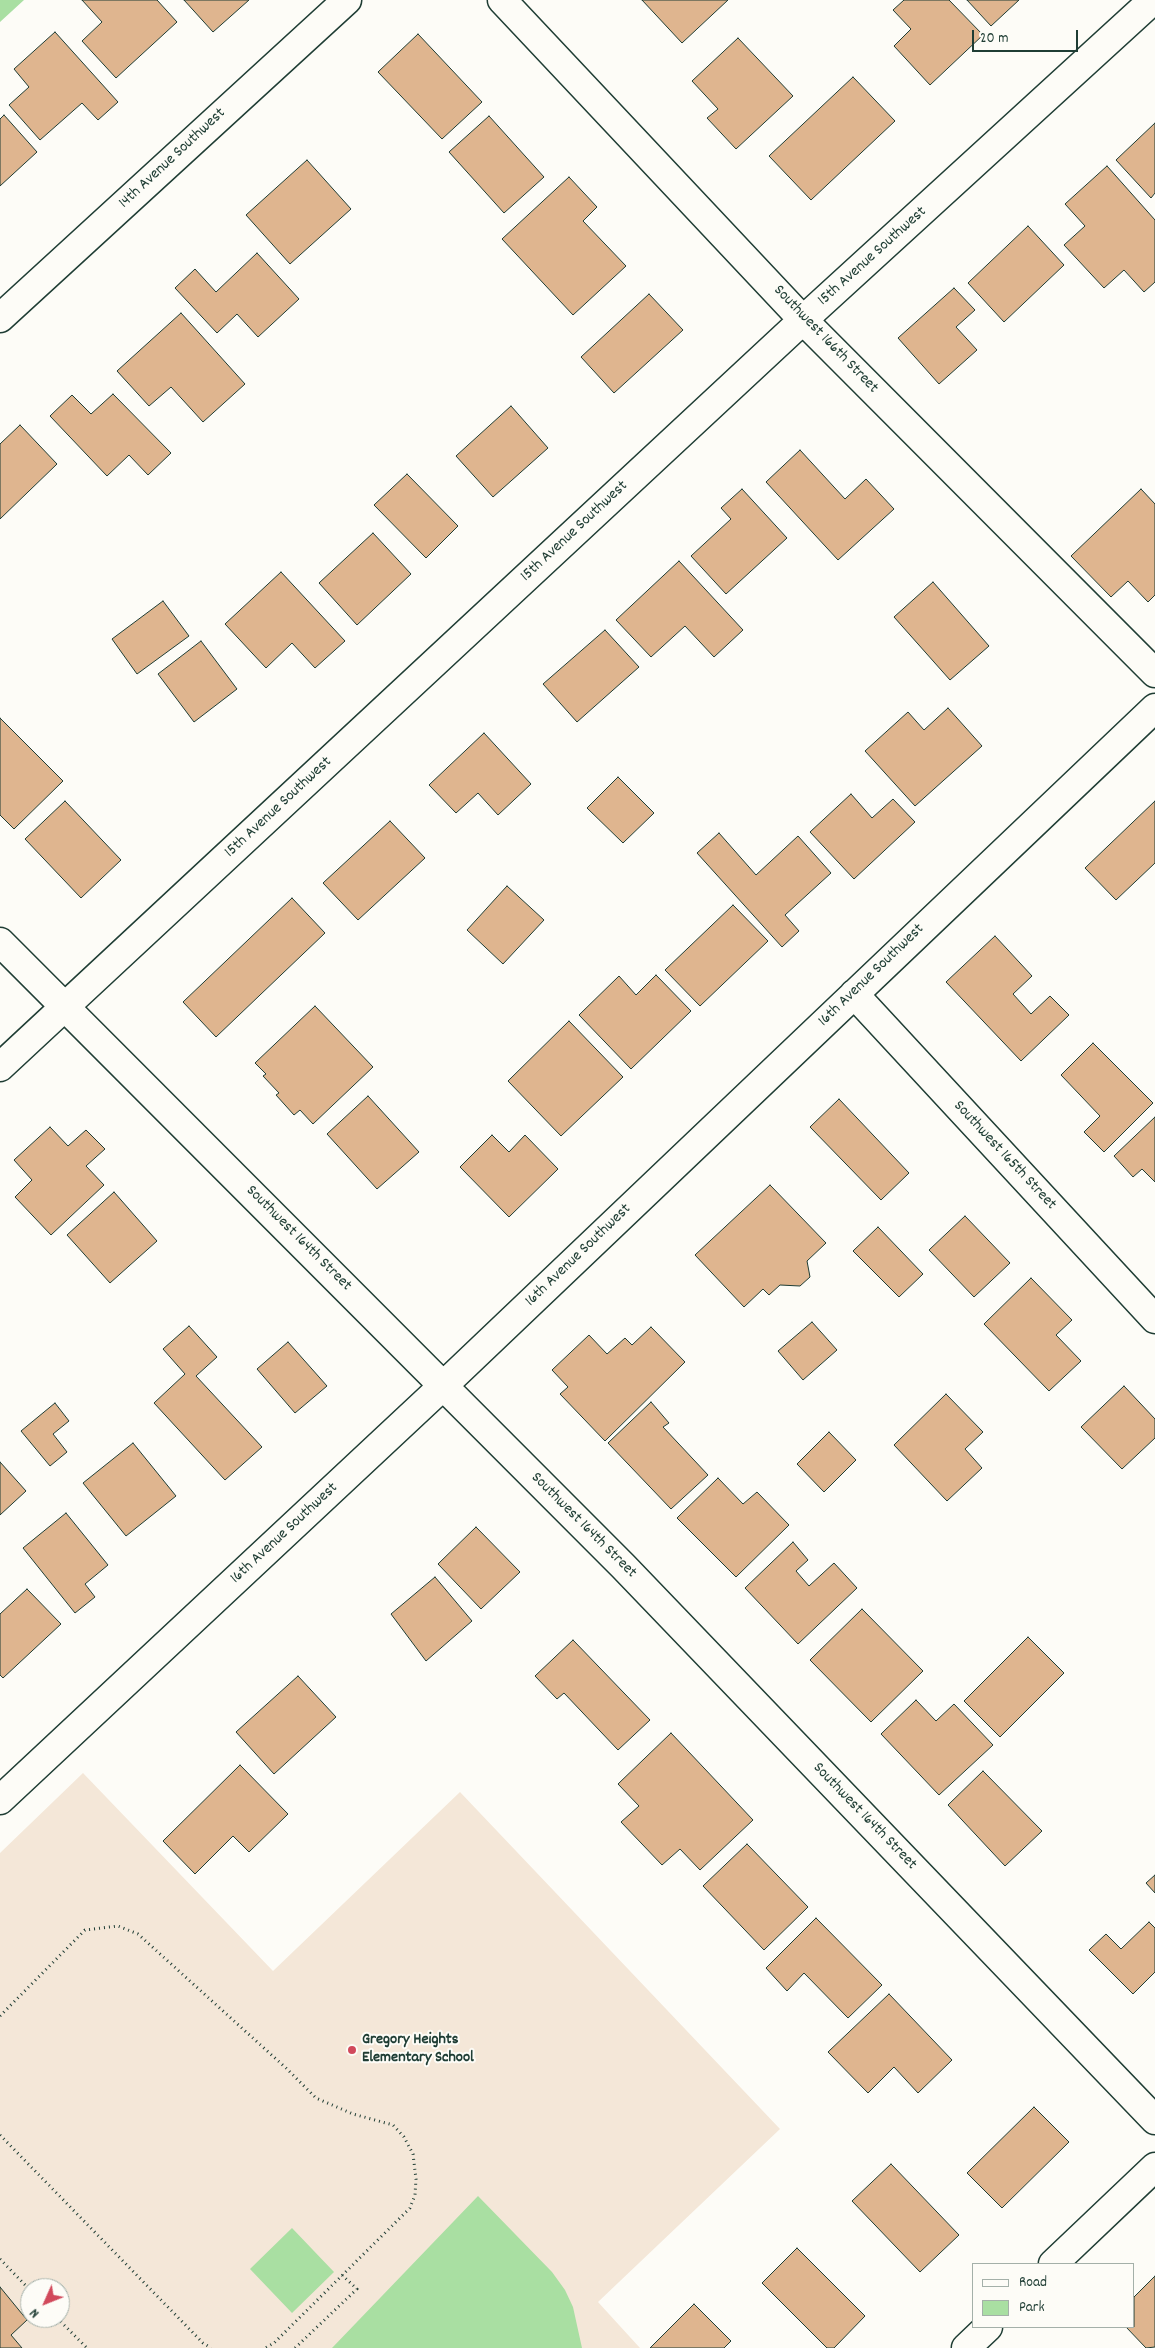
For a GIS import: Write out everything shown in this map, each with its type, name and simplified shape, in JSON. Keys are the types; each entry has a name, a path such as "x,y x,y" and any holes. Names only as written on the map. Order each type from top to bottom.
{"street":[{"name":"14th Avenue Southwest","path":"0,318 347,0"},
{"name":"Southwest 166th Street","path":"502,0 803,320 1155,673"},
{"name":"15th Avenue Southwest","path":"0,1067 803,320 1153,0"},
{"name":"16th Avenue Southwest","path":"0,1800 444,1385 1155,708"},
{"name":"Southwest 164th Street","path":"0,942 623,1566 1155,2120"},
{"name":"Southwest 165th Street","path":"854,994 1155,1319"},
{"path":"1054,2263 1155,2167"},
{"path":"966,2348 987,2328"}],"path":[{"path":"0,2016 85,1930 118,1926 138,1934 286,2068 316,2098 353,2114 393,2125 404,2137 413,2154 415,2195 410,2208 274,2343 265,2348"},
{"path":"0,2135 203,2343 211,2348"},
{"path":"0,2259 20,2280"},
{"path":"295,2348 357,2289 342,2274"},
{"path":"67,2328 86,2348"}],"shaded area":[{"name":"Gregory Heights Elementary School","path":"83,1773 273,1971 460,1792 780,2129 598,2302 640,2348 0,2348 0,1853"}],"green space":[{"path":"0,0 24,0 0,22"},
{"path":"478,2196 552,2272 565,2290 573,2307 582,2348 332,2348"},
{"path":"292,2228 334,2272 292,2313 250,2269"}],"building":[{"path":"82,0 157,0 177,22 116,78 82,41 102,22"},
{"path":"184,0 249,0 213,32"},
{"path":"642,0 728,0 682,43"},
{"path":"904,0 949,0 983,35 930,85 894,46 911,29 893,10"},
{"path":"967,0 1019,0 991,26"},
{"path":"55,32 118,102 98,120 82,103 40,140 9,105 29,87 14,69"},
{"path":"418,34 482,102 442,139 378,72"},
{"path":"738,38 793,96 736,149 707,118 718,109 692,81"},
{"path":"853,77 895,121 811,200 769,156"},
{"path":"4,115 37,152 0,186 0,119"},
{"path":"489,116 544,177 504,213 449,152"},
{"path":"1155,123 1155,193 1151,198 1116,160"},
{"path":"307,160 351,209 290,264 246,215"},
{"path":"1107,166 1155,220 1155,282 1144,292 1124,270 1104,288 1064,245 1085,226 1065,204"},
{"path":"569,177 597,207 583,221 626,266 573,315 502,239"},
{"path":"1028,226 1064,265 1004,322 968,283"},
{"path":"257,253 299,299 258,337 237,314 217,333 175,288 195,269 216,292"},
{"path":"954,288 975,310 956,327 977,350 939,384 898,338"},
{"path":"649,294 683,330 614,393 581,357"},
{"path":"181,313 245,384 203,422 171,387 149,406 117,371"},
{"path":"113,394 171,453 148,475 129,455 107,476 50,416 72,395 91,414"},
{"path":"511,406 548,448 493,497 456,456"},
{"path":"20,425 57,464 0,519 0,444"},
{"path":"800,450 845,499 866,479 894,509 838,560 766,482"},
{"path":"407,474 458,526 426,558 374,505"},
{"path":"742,489 787,538 726,594 691,556 731,519 721,508"},
{"path":"1141,489 1155,504 1155,595 1148,602 1128,581 1111,597 1071,556"},
{"path":"373,533 411,574 357,625 319,583"},
{"path":"679,561 743,630 714,657 685,626 651,657 616,620"},
{"path":"281,572 345,641 315,668 292,643 266,668 225,624"},
{"path":"933,582 989,646 950,680 894,617"},
{"path":"163,601 189,636 137,674 112,639"},
{"path":"605,630 639,667 577,722 543,684"},
{"path":"201,641 237,689 194,722 158,674"},
{"path":"948,708 982,746 915,806 865,751 908,712 924,730"},
{"path":"0,718 63,781 14,829 0,815"},
{"path":"484,733 531,784 498,815 478,793 456,813 429,785"},
{"path":"618,777 654,813 623,843 587,808"},
{"path":"851,794 872,818 893,799 915,822 854,879 810,832"},
{"path":"65,801 121,860 81,898 25,839"},
{"path":"1155,801 1155,863 1116,900 1085,868"},
{"path":"390,821 425,858 358,920 323,883"},
{"path":"719,833 756,875 798,836 831,873 785,915 799,931 782,947 697,853"},
{"path":"507,886 544,920 503,964 467,930"},
{"path":"292,898 325,933 216,1037 183,1002"},
{"path":"733,905 768,941 700,1006 665,970"},
{"path":"995,936 1032,976 1013,994 1031,1014 1050,996 1069,1015 1021,1061 946,982"},
{"path":"656,975 691,1011 631,1069 579,1015 619,976 636,995"},
{"path":"315,1006 373,1067 313,1124 300,1110 294,1115 276,1095 279,1093 263,1076 266,1074 255,1063"},
{"path":"569,1021 623,1077 561,1136 508,1081"},
{"path":"1093,1043 1153,1103 1104,1152 1084,1132 1100,1116 1061,1075"},
{"path":"368,1096 419,1152 377,1189 327,1134"},
{"path":"839,1099 909,1173 881,1200 810,1127"},
{"path":"1155,1117 1155,1182 1142,1169 1133,1177 1114,1156"},
{"path":"50,1127 68,1146 86,1130 105,1149 86,1166 104,1185 51,1235 15,1197 32,1180 14,1160"},
{"path":"492,1135 509,1152 525,1135 558,1169 509,1217 460,1167"},
{"path":"770,1185 826,1243 807,1261 810,1277 800,1286 780,1285 769,1295 763,1289 744,1307 695,1255"},
{"path":"114,1192 157,1241 110,1283 67,1235"},
{"path":"965,1216 1010,1263 974,1297 929,1250"},
{"path":"878,1227 923,1274 899,1297 853,1251"},
{"path":"1031,1278 1072,1320 1056,1335 1081,1361 1049,1391 984,1324"},
{"path":"812,1322 837,1350 803,1380 778,1351"},
{"path":"189,1326 217,1357 196,1376 262,1447 225,1480 154,1403 185,1374 163,1349"},
{"path":"651,1327 685,1362 605,1441 560,1394 568,1387 552,1370 589,1335 607,1354 625,1338 632,1345"},
{"path":"288,1342 327,1386 295,1413 257,1369"},
{"path":"1124,1386 1155,1419 1155,1438 1122,1469 1081,1427"},
{"path":"946,1394 983,1432 965,1449 982,1468 947,1501 894,1445"},
{"path":"651,1402 669,1423 663,1427 708,1475 671,1509 608,1443"},
{"path":"55,1403 69,1421 53,1434 67,1452 50,1466 21,1431"},
{"path":"829,1432 856,1460 824,1492 797,1464"},
{"path":"133,1443 176,1496 126,1536 83,1483"},
{"path":"0,1462 26,1491 0,1515"},
{"path":"718,1478 743,1504 757,1492 789,1525 736,1577 677,1518"},
{"path":"66,1513 108,1565 85,1584 95,1597 75,1613 23,1548"},
{"path":"476,1527 520,1572 481,1609 438,1564"},
{"path":"793,1542 808,1560 796,1571 809,1586 834,1563 857,1588 798,1644 745,1588"},
{"path":"435,1577 472,1621 426,1661 391,1614"},
{"path":"27,1589 61,1624 3,1678 0,1675 0,1614"},
{"path":"862,1609 923,1671 871,1722 810,1660"},
{"path":"1028,1637 1064,1673 1000,1737 964,1701"},
{"path":"573,1640 650,1720 618,1750 564,1693 557,1699 535,1676"},
{"path":"298,1676 336,1717 274,1774 236,1732"},
{"path":"916,1700 936,1721 954,1704 993,1745 939,1795 881,1734"},
{"path":"671,1733 753,1820 700,1870 680,1849 662,1865 621,1822 639,1806 618,1784"},
{"path":"240,1765 288,1814 249,1852 233,1836 195,1874 163,1841"},
{"path":"983,1771 1042,1831 1005,1866 948,1805"},
{"path":"747,1844 808,1907 764,1950 703,1886"},
{"path":"1155,1875 1155,1893 1146,1883"},
{"path":"816,1918 882,1985 848,2018 804,1973 787,1991 766,1968"},
{"path":"1149,1922 1155,1928 1155,1972 1133,1994 1089,1950 1106,1934 1121,1949"},
{"path":"889,1994 952,2060 918,2093 894,2067 868,2093 828,2052"},
{"path":"1034,2107 1069,2142 1002,2208 967,2173"},
{"path":"891,2164 959,2235 920,2272 852,2201"},
{"path":"797,2248 865,2316 834,2348 827,2348 762,2283"},
{"path":"1155,2276 1155,2347 1146,2348 1127,2328 1135,2328 1135,2296"},
{"path":"0,2287 20,2311 20,2327 11,2335 22,2348 0,2348"},
{"path":"694,2304 731,2341 724,2348 650,2348"}],"place":[{"name":"Gregory Heights Elementary School","path":"352,2050"}]}
